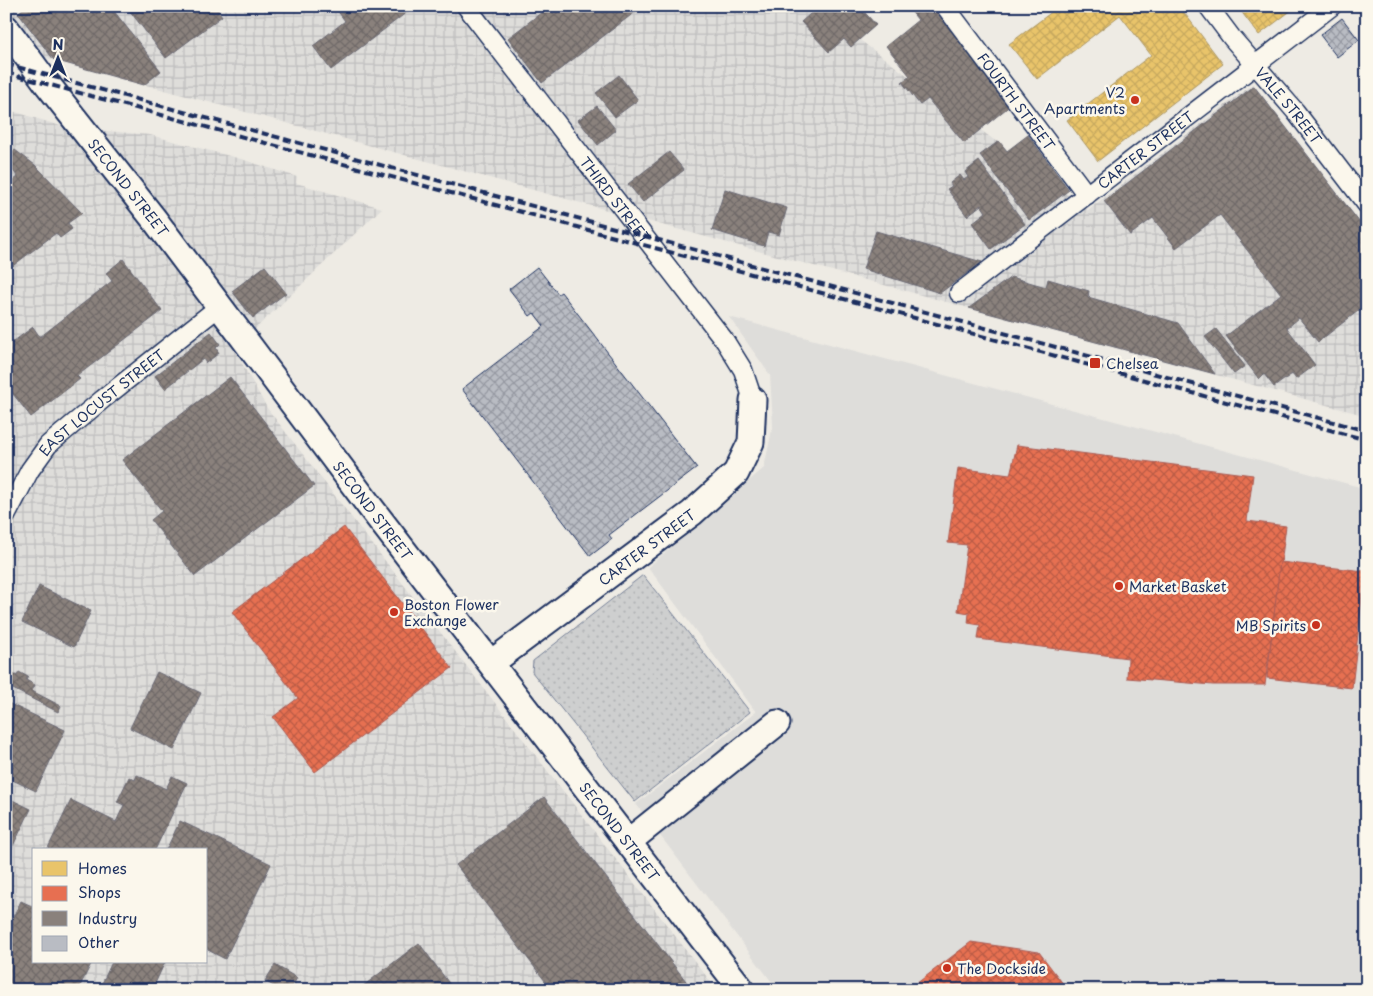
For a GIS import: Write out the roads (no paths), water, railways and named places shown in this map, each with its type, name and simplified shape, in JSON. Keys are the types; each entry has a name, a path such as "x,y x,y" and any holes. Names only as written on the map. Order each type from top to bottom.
{"main road":[{"name":"SECOND STREET","path":"6,28 48,85 154,218 370,508 742,990"},
{"name":"CARTER STREET","path":"491,663 692,513 736,473 751,442 753,400"},
{"path":"628,842 777,723"}],"street":[{"name":"THIRD STREET","path":"466,6 725,341 744,370 753,400"},
{"name":"FOURTH STREET","path":"945,6 1087,195"},
{"name":"VALE STREET","path":"1208,6 1295,111 1367,205"},
{"name":"CARTER STREET","path":"959,292 1332,6"},
{"name":"EAST LOCUST STREET","path":"6,516 30,470 48,445 220,306"}],"railway":[{"path":"6,64 1367,431"},
{"path":"6,73 1367,440"}],"place":[{"name":"V2 Apartments","path":"1135,100"},
{"name":"Chelsea","path":"1095,363"},
{"name":"Market Basket","path":"1119,586"},
{"name":"Boston Flower Exchange","path":"394,612"},
{"name":"MB Spirits","path":"1316,625"},
{"name":"The Dockside","path":"947,968"}]}
